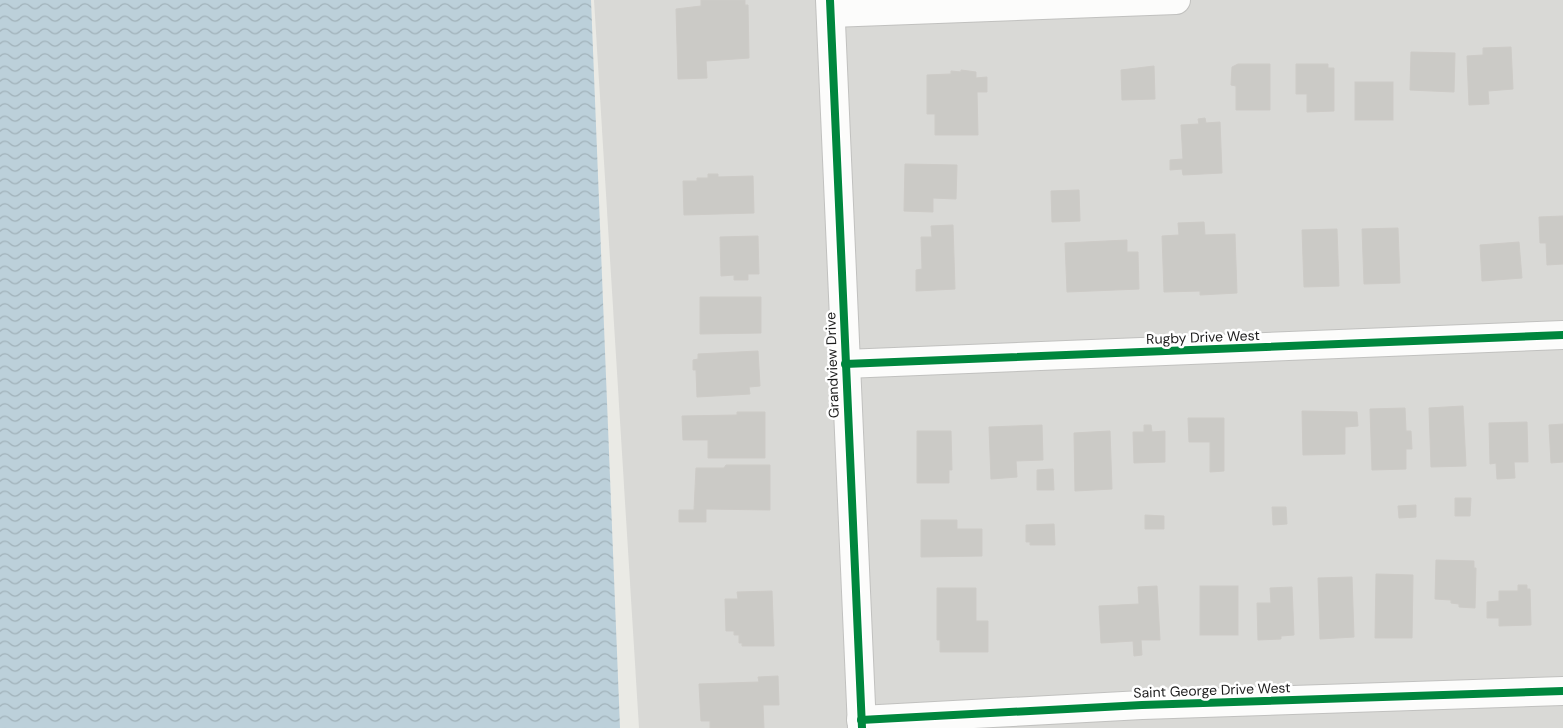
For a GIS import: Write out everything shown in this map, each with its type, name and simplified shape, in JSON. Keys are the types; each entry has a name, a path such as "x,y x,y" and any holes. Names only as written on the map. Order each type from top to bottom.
{"street":[{"path":"831,7 1176,0"},
{"name":"Grandview Drive","path":"831,7 861,724"},
{"name":"Rugby Drive West","path":"845,364 1563,335"},
{"name":"Saint George Drive West","path":"861,724 1142,704 1563,691"}],"shaded area":[{"path":"594,0 1563,0 1563,728 639,728"}],"water":[{"path":"0,0 591,0 620,728 0,728"}],"building":[{"path":"701,0 745,0 745,5 748,5 749,58 706,61 707,78 678,79 676,9 701,6"},
{"path":"1511,47 1513,89 1488,91 1489,104 1469,105 1467,56 1483,55 1483,48"},
{"path":"1411,52 1455,53 1454,92 1410,90"},
{"path":"1238,64 1270,64 1270,110 1236,110 1236,86 1231,85 1232,67"},
{"path":"1296,64 1328,64 1328,68 1334,68 1334,111 1307,112 1307,94 1296,94"},
{"path":"1154,66 1155,99 1122,100 1121,70"},
{"path":"961,70 976,72 976,78 987,77 987,92 977,92 978,135 935,135 935,114 927,114 927,75 951,74 951,71 961,72"},
{"path":"1355,82 1393,82 1393,120 1355,120"},
{"path":"1205,118 1206,123 1220,122 1222,173 1183,175 1182,169 1170,170 1170,160 1183,159 1181,125 1199,124 1198,119"},
{"path":"905,164 957,165 956,199 933,198 933,212 904,211"},
{"path":"708,174 718,174 718,177 753,176 754,213 684,215 683,181 697,181 697,178 708,178"},
{"path":"1079,190 1080,221 1052,222 1051,191"},
{"path":"1563,216 1563,264 1547,265 1546,243 1540,243 1539,217"},
{"path":"1204,222 1205,235 1235,234 1237,293 1200,295 1200,291 1164,292 1162,236 1179,235 1178,223"},
{"path":"953,225 955,289 916,291 916,270 922,269 921,237 932,237 931,226"},
{"path":"1398,228 1400,283 1364,284 1362,229"},
{"path":"1337,229 1339,286 1304,287 1302,230"},
{"path":"758,236 759,274 748,274 748,280 734,280 734,275 721,276 720,237"},
{"path":"1127,240 1127,252 1138,252 1139,289 1067,292 1065,243"},
{"path":"1519,242 1522,278 1482,281 1480,245"},
{"path":"700,297 761,297 761,333 700,334"},
{"path":"758,351 760,386 749,387 750,394 697,397 696,370 693,370 693,360 698,359 698,354"},
{"path":"1463,406 1466,466 1431,467 1429,408"},
{"path":"1405,408 1406,431 1411,431 1412,449 1406,449 1406,469 1372,470 1370,409"},
{"path":"1302,411 1357,412 1358,426 1345,427 1345,454 1303,455"},
{"path":"737,412 765,412 765,458 708,458 708,440 683,440 682,416 737,415"},
{"path":"1188,418 1224,418 1224,471 1210,472 1210,442 1189,442"},
{"path":"1527,422 1528,462 1514,462 1515,478 1497,479 1496,463 1490,464 1489,423"},
{"path":"1563,424 1563,462 1551,463 1549,425"},
{"path":"1042,425 1043,460 1016,461 1017,477 991,479 989,427"},
{"path":"1144,425 1151,425 1152,432 1165,431 1165,462 1134,463 1133,432 1144,432"},
{"path":"917,431 951,431 952,470 949,470 949,483 917,483"},
{"path":"1110,431 1112,489 1075,491 1074,433"},
{"path":"726,465 770,465 770,510 706,509 706,522 679,522 679,510 694,510 696,468 724,468"},
{"path":"1053,469 1054,490 1037,490 1037,470"},
{"path":"1455,498 1471,498 1470,516 1455,516"},
{"path":"1416,505 1416,517 1399,518 1398,506"},
{"path":"1272,507 1286,507 1287,524 1273,525"},
{"path":"1145,515 1164,516 1164,529 1145,529"},
{"path":"921,520 957,520 957,529 982,529 982,556 921,557"},
{"path":"1054,524 1055,545 1030,545 1030,542 1026,542 1026,525"},
{"path":"1436,560 1474,561 1474,568 1476,568 1475,608 1459,607 1459,604 1451,603 1451,600 1435,599"},
{"path":"1376,574 1413,575 1412,638 1375,638"},
{"path":"1352,577 1354,637 1320,639 1318,578"},
{"path":"1518,585 1527,585 1527,589 1530,589 1531,625 1499,626 1499,618 1487,618 1487,602 1499,601 1499,591 1518,591"},
{"path":"1157,586 1160,640 1141,640 1142,655 1134,656 1133,641 1101,643 1099,606 1139,604 1138,587"},
{"path":"1200,586 1238,586 1238,635 1200,635"},
{"path":"1292,587 1294,635 1281,636 1281,639 1258,640 1257,603 1271,603 1270,588"},
{"path":"937,588 976,588 976,621 988,621 988,652 940,652 940,640 937,640"},
{"path":"772,591 774,646 742,646 742,643 739,643 739,635 734,635 734,631 726,631 725,599 738,599 737,592"},
{"path":"778,676 779,705 763,705 764,728 710,728 710,721 701,721 699,684 759,682 758,677"}],"cycle path":[{"path":"830,0 862,728"},
{"path":"845,364 1563,335"},
{"path":"861,720 1142,705 1563,691"}]}
